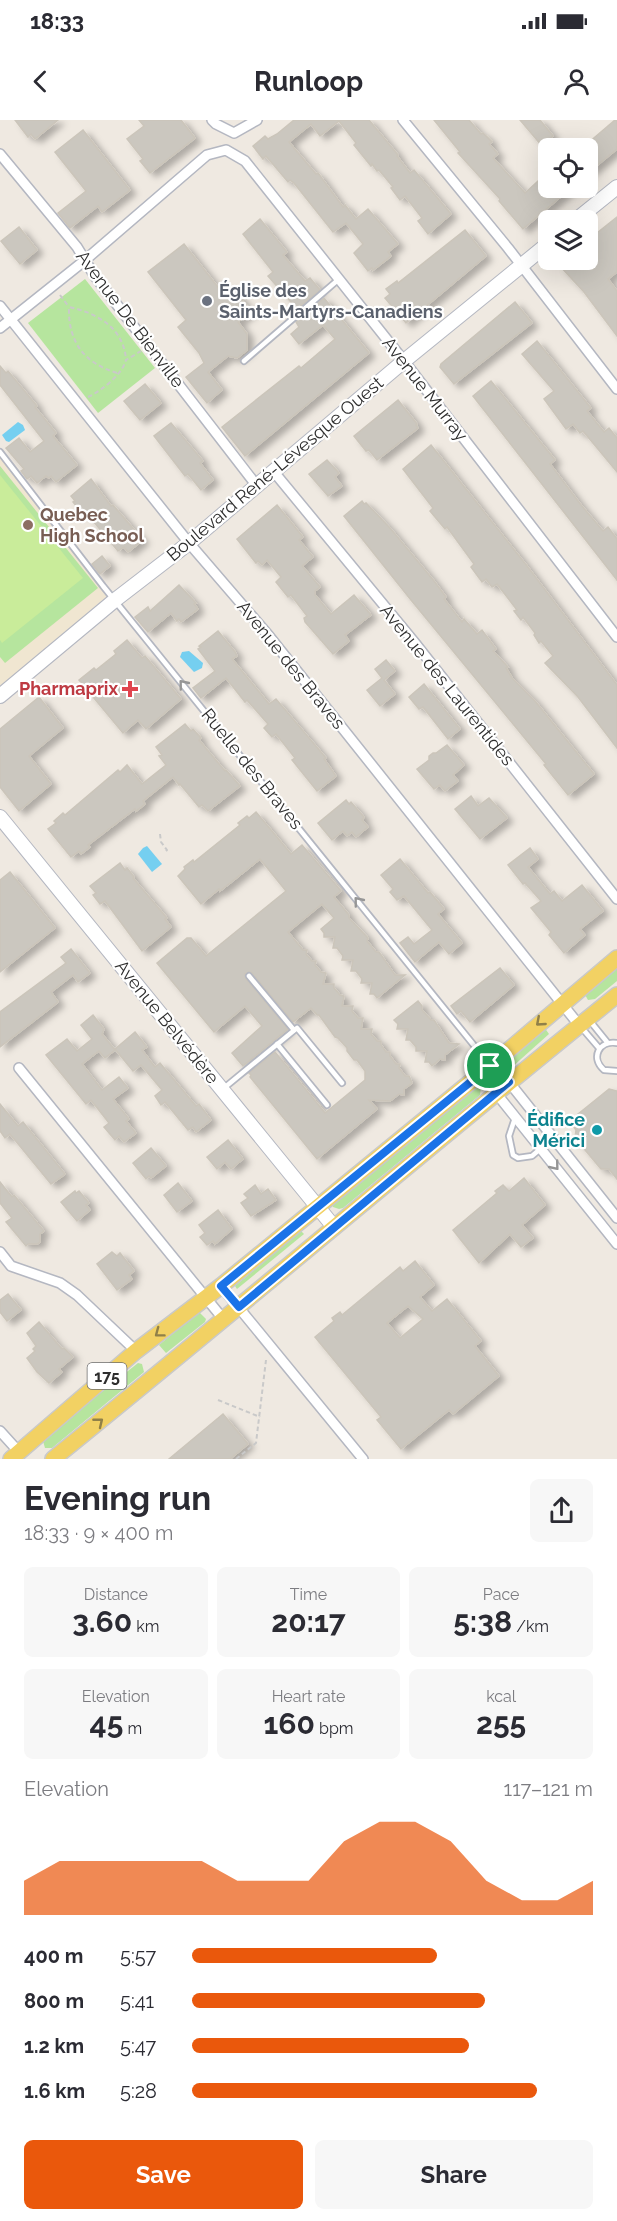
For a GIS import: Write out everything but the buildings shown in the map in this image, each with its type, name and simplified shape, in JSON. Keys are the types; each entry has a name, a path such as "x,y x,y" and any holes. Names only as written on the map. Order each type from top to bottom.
{"main road":[{"path":"588,210 617,187"},
{"name":"Boulevard René-Lévesque Ouest","path":"0,696 115,600 189,543 404,361 538,252"},
{"name":"Avenue Belvédère","path":"0,817 334,1227"},
{"name":"175","path":"15,1456 136,1351 221,1286 490,1066 617,958"},
{"name":"175","path":"53,1459 224,1320 495,1093 617,995"}],"street":[{"path":"212,120 234,133 257,120"},
{"path":"403,120 508,248 520,267 616,388"},
{"name":"Avenue Murray","path":"84,261 207,155 226,150 244,160 404,361 617,638"},
{"name":"Avenue De Bienville","path":"0,154 77,247 84,261 148,346 257,486"},
{"path":"0,328 84,261"},
{"name":"Avenue des Braves","path":"0,306 189,543 269,636 562,1003 584,1022"},
{"name":"Avenue des Laurentides","path":"274,472 414,643 617,899"},
{"path":"490,1066 495,1093 617,1244"},
{"name":"Ruelle des Braves","path":"490,1066 509,1082 617,1218"},
{"path":"19,1068 224,1320"},
{"path":"0,1252 11,1266 60,1283 77,1295 136,1351"},
{"path":"221,1286 363,1459"},
{"path":"0,1431 15,1456"}],"lane":[{"path":"244,361 339,279"},
{"name":"Ruelle des Braves","path":"0,452 115,600 490,1066"},
{"path":"249,976 294,1030"},
{"path":"584,1022 607,1042 617,1043"},
{"path":"584,1022 599,1048 597,1058 600,1067 609,1072 617,1071"},
{"path":"222,1090 297,1028 342,1083"},
{"path":"599,1048 607,1042"},
{"path":"277,1044 327,1105"},
{"path":"515,1118 509,1136 513,1155 518,1158 532,1156 553,1138"},
{"path":"580,1197 593,1187"}],"path":[{"path":"54,286 69,307 69,320 78,347 95,364 117,373"},
{"path":"69,307 101,317 123,344 126,360"},
{"path":"76,402 95,394 117,373 126,360 148,346"},
{"path":"160,834 161,842 167,850 164,853"},
{"path":"236,1459 256,1443 266,1360"},
{"path":"219,1400 260,1416"}],"shaded area":[{"name":"Quebec High School","path":"0,452 115,600 0,696"}],"green space":[{"path":"85,279 155,368 98,413 28,323"},
{"name":"Quebec High School","path":"0,466 98,588 5,663 0,657"},
{"path":"0,475 83,578 2,643 0,640"},
{"path":"617,963 617,981 595,999 588,1000 584,993"},
{"path":"544,1027 549,1034 511,1068 504,1068 502,1065"},
{"path":"479,1085 480,1095 343,1208 333,1207 332,1203"},
{"path":"301,1231 304,1234 237,1289 235,1286"},
{"path":"199,1312 206,1319 205,1322 166,1353 159,1345"},
{"path":"138,1363 142,1364 144,1372 52,1448 45,1448 43,1441 45,1437"}],"water":[{"path":"18,422 25,430 9,442 6,441 2,435"},
{"path":"189,651 203,663 202,668 194,672 180,657 182,652"},
{"path":"147,846 162,864 152,872 138,854"}],"place":[{"name":"Église des Saints-Martyrs-Canadiens","path":"207,301"},
{"name":"Quebec High School","path":"28,525"},
{"name":"Pharmaprix","path":"130,689"},
{"name":"Édifice Mérici","path":"597,1130"}],"route":[{"path":"490,1066 509,1082 239,1307 221,1286 490,1066"}]}
